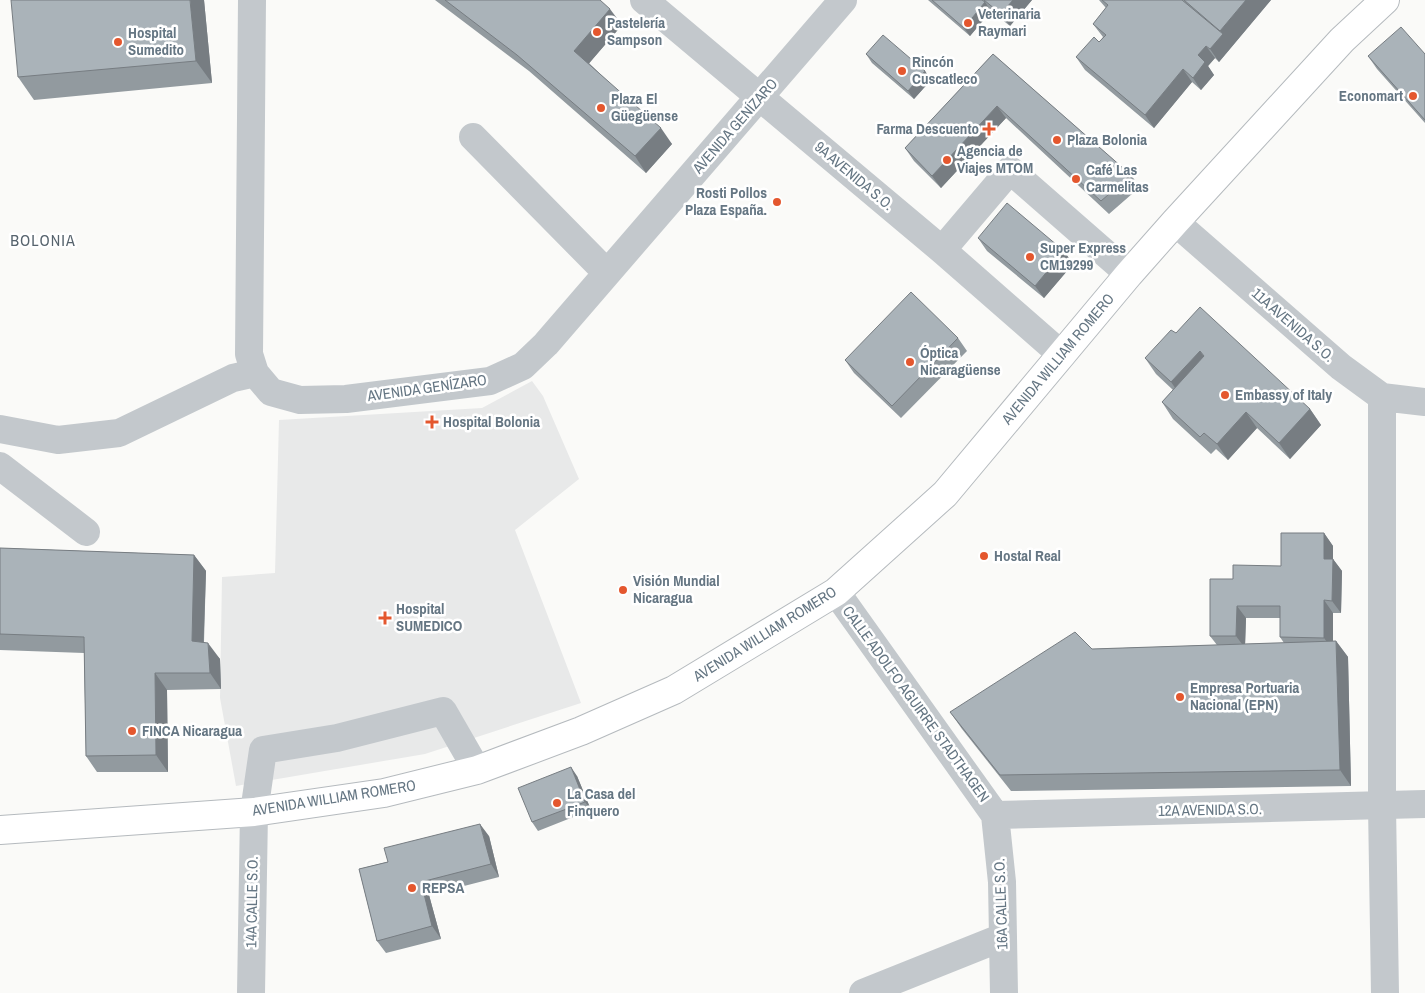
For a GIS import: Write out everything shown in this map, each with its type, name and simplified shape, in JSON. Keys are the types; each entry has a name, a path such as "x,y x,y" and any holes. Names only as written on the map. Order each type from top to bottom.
{"main road":[{"name":"AVENIDA WILLIAM ROMERO","path":"0,830 254,812 384,793 477,770 581,731 674,690 836,592 945,494 1129,274 1175,222 1342,40 1385,0"}],"street":[{"path":"0,429 58,440 119,433 233,378 254,373 249,354 252,0"},
{"name":"9A AVENIDA S.O.","path":"644,0 942,250 1062,355"},
{"name":"AVENIDA GENÍZARO","path":"254,373 271,392 300,400 346,399 490,381 524,366 546,344 608,273 843,0"},
{"path":"473,137 608,273"},
{"path":"942,250 1010,170 1129,274"},
{"name":"11A AVENIDA S.O.","path":"1175,222 1341,367 1382,398"},
{"path":"1385,993 1382,806 1382,398 1425,402"},
{"path":"0,466 86,532"},
{"name":"CALLE ADOLFO AGUIRRE STADTHAGEN","path":"836,592 995,815"},
{"name":"14A CALLE S.O.","path":"251,993 254,812 263,750 336,738 443,711 477,770"},
{"name":"12A AVENIDA S.O.","path":"995,815 1425,804"},
{"name":"16A CALLE S.O.","path":"995,815 1002,882 1004,993"},
{"path":"863,993 1003,938"}],"shaded area":[{"name":"Hospital SUMEDICO","path":"532,381 543,396 579,479 515,530 581,703 425,754 236,786 220,698 222,577 275,573 279,420 482,408"}],"building":[{"name":"Hospital Sumedito","path":"11,0 190,0 196,61 18,77"},
{"name":"Plaza El Güegüense","path":"445,0 600,0 610,9 574,51 661,128 635,156 517,55"},
{"name":"Veterinaria Raymari","path":"932,0 982,0 985,2 964,28"},
{"path":"984,0 1013,0 1001,14"},
{"path":"1102,0 1182,0 1223,34 1210,49 1206,46 1198,55 1205,62 1193,78 1183,69 1145,115 1076,57 1094,37 1099,42 1106,35 1093,24 1108,5"},
{"path":"1184,0 1246,0 1220,31"},
{"name":"Economart","path":"1401,27 1425,54 1425,120 1368,56"},
{"name":"Rincón Cuscatleco","path":"883,35 925,71 908,91 866,54"},
{"name":"Plaza Bolonia","path":"993,54 1131,175 1101,201 997,106 932,176 905,148"},
{"name":"Super Express CM19299","path":"1007,203 1064,251 1035,286 978,238"},
{"name":"Óptica Nicaragüense","path":"911,292 958,338 892,406 845,360"},
{"path":"1200,307 1310,409 1279,443 1246,412 1217,444 1204,433 1200,437 1162,402 1204,356 1200,351 1171,382 1145,358 1171,330 1176,333"},
{"path":"1281,533 1324,533 1324,559 1333,559 1332,601 1324,600 1324,638 1280,637 1280,606 1237,606 1236,636 1210,636 1210,579 1233,579 1233,565 1281,566"},
{"path":"0,548 194,555 192,641 208,643 210,673 155,673 156,755 86,756 84,637 0,634"},
{"name":"Empresa Portuaria Nacional (EPN)","path":"1075,632 1092,649 1336,641 1340,770 1000,775 950,712"},
{"name":"La Casa del Finquero","path":"571,767 585,802 532,822 518,788"},
{"name":"REPSA","path":"480,824 491,864 421,882 432,926 377,941 359,869 388,862 384,848"}],"place":[{"name":"Veterinaria Raymari","path":"968,23"},
{"name":"Pastelería Sampson","path":"597,32"},
{"name":"Hospital Sumedito","path":"118,42"},
{"name":"Rincón Cuscatleco","path":"902,71"},
{"name":"Economart","path":"1413,96"},
{"name":"Plaza El Güegüense","path":"601,108"},
{"name":"Farma Descuento","path":"989,129"},
{"name":"Plaza Bolonia","path":"1057,140"},
{"name":"Agencia de Viajes MTOM","path":"947,160"},
{"name":"Café Las Carmelitas","path":"1076,179"},
{"name":"Rosti Pollos Plaza España.","path":"777,202"},
{"name":"Super Express CM19299","path":"1030,257"},
{"name":"Óptica Nicaragüense","path":"910,362"},
{"name":"Embassy of Italy","path":"1225,395"},
{"name":"Hospital Bolonia","path":"432,422"},
{"name":"Hostal Real","path":"984,556"},
{"name":"Visión Mundial Nicaragua","path":"623,590"},
{"name":"Hospital SUMEDICO","path":"385,618"},
{"name":"Empresa Portuaria Nacional (EPN)","path":"1180,697"},
{"name":"FINCA Nicaragua","path":"132,731"},
{"name":"La Casa del Finquero","path":"557,803"},
{"name":"REPSA","path":"412,888"}],"district":[{"name":"BOLONIA","path":"43,240"}]}
